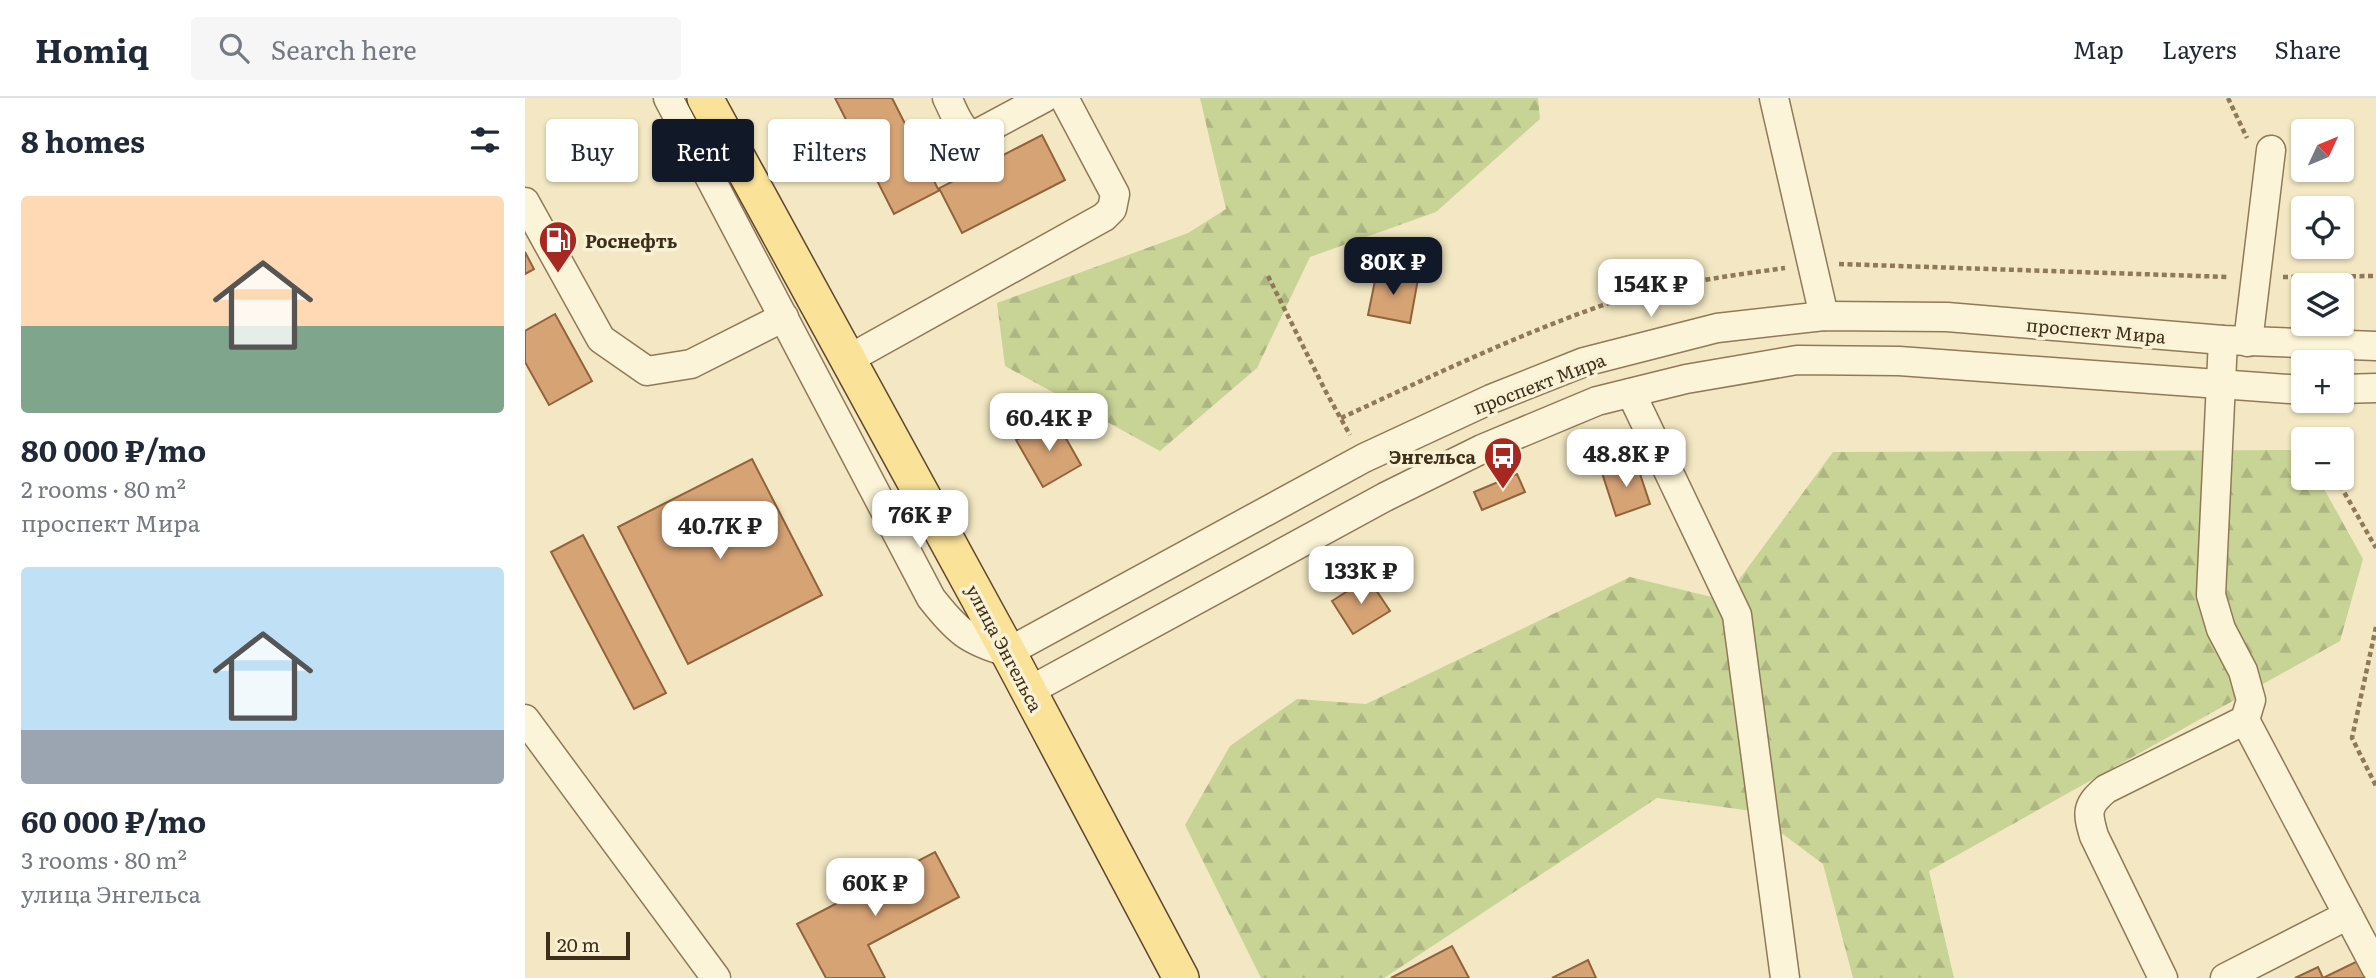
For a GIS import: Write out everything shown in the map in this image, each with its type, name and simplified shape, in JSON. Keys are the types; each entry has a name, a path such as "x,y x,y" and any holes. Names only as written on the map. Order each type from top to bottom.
{"main road":[{"name":"улица Энгельса","path":"705,98 1008,652 1181,978"}],"street":[{"path":"668,98 931,598 954,627 982,645 1008,652"},
{"path":"947,98 967,134 973,136 1044,98"},
{"path":"847,360 1104,216 1112,209 1115,194 1064,98"},
{"path":"1774,98 1824,316"},
{"path":"2271,150 2235,341 2219,382 2211,595 2221,629 2243,671 2251,700 2245,720 2376,968"},
{"path":"525,202 601,339 647,371 691,364 784,317"},
{"name":"проспект Мира","path":"1008,652 1364,458 1491,399 1584,362 1717,327 1824,316 1947,317 2235,341 2376,346"},
{"path":"1029,691 1385,497 1470,455 1597,401 1686,379 1797,360 1899,361 2291,389"},
{"path":"2354,389 2376,388"},
{"path":"1631,393 1737,615 1785,978"},
{"path":"525,719 716,978"},
{"path":"2163,978 2094,836 2088,814 2093,800 2106,789 2245,720"},
{"path":"2225,978 2348,915"}],"path":[{"path":"1268,276 1326,392 1364,458"},
{"path":"2343,490 2376,548"},
{"path":"2376,627 2352,738 2376,786"}],"green space":[{"path":"1200,98 1538,98 1540,119 1436,212 1310,257 1257,368 1160,451 1005,366 997,303 1188,233 1226,209"},
{"path":"2291,450 2291,490 2325,490 2363,559 2340,641 1929,871 1954,978 1853,978 1823,864 1752,811 1657,798 1384,978 1261,978 1185,825 1230,746 1297,699 1366,704 1630,577 1724,600 1833,452"}],"building":[{"path":"835,98 892,98 904,122 904,182 934,182 938,189 951,182 1004,182 1004,155 1042,135 1065,180 962,233 940,190 894,214 878,182 890,182 890,119 846,119"},
{"path":"525,252 534,269 525,274"},
{"path":"1377,271 1418,279 1410,323 1368,315"},
{"path":"555,314 592,381 549,405 525,362 525,331"},
{"path":"1055,419 1081,465 1043,487 1016,440"},
{"path":"752,459 822,595 688,664 618,527"},
{"path":"1636,462 1650,504 1616,516 1602,473"},
{"path":"1517,474 1525,492 1482,510 1474,492"},
{"path":"583,535 666,693 634,709 551,552"},
{"path":"1368,578 1390,611 1353,634 1332,601"},
{"path":"935,852 959,897 868,945 885,978 826,978 797,924"},
{"path":"1452,946 1469,978 1391,978"},
{"path":"2364,958 2374,978 2323,978"},
{"path":"1588,960 1596,978 1552,978"},
{"path":"2318,967 2323,978 2295,978"}],"place":[{"name":"Роснефть","path":"558,274"},
{"name":"Энгельса","path":"1503,490"}]}
